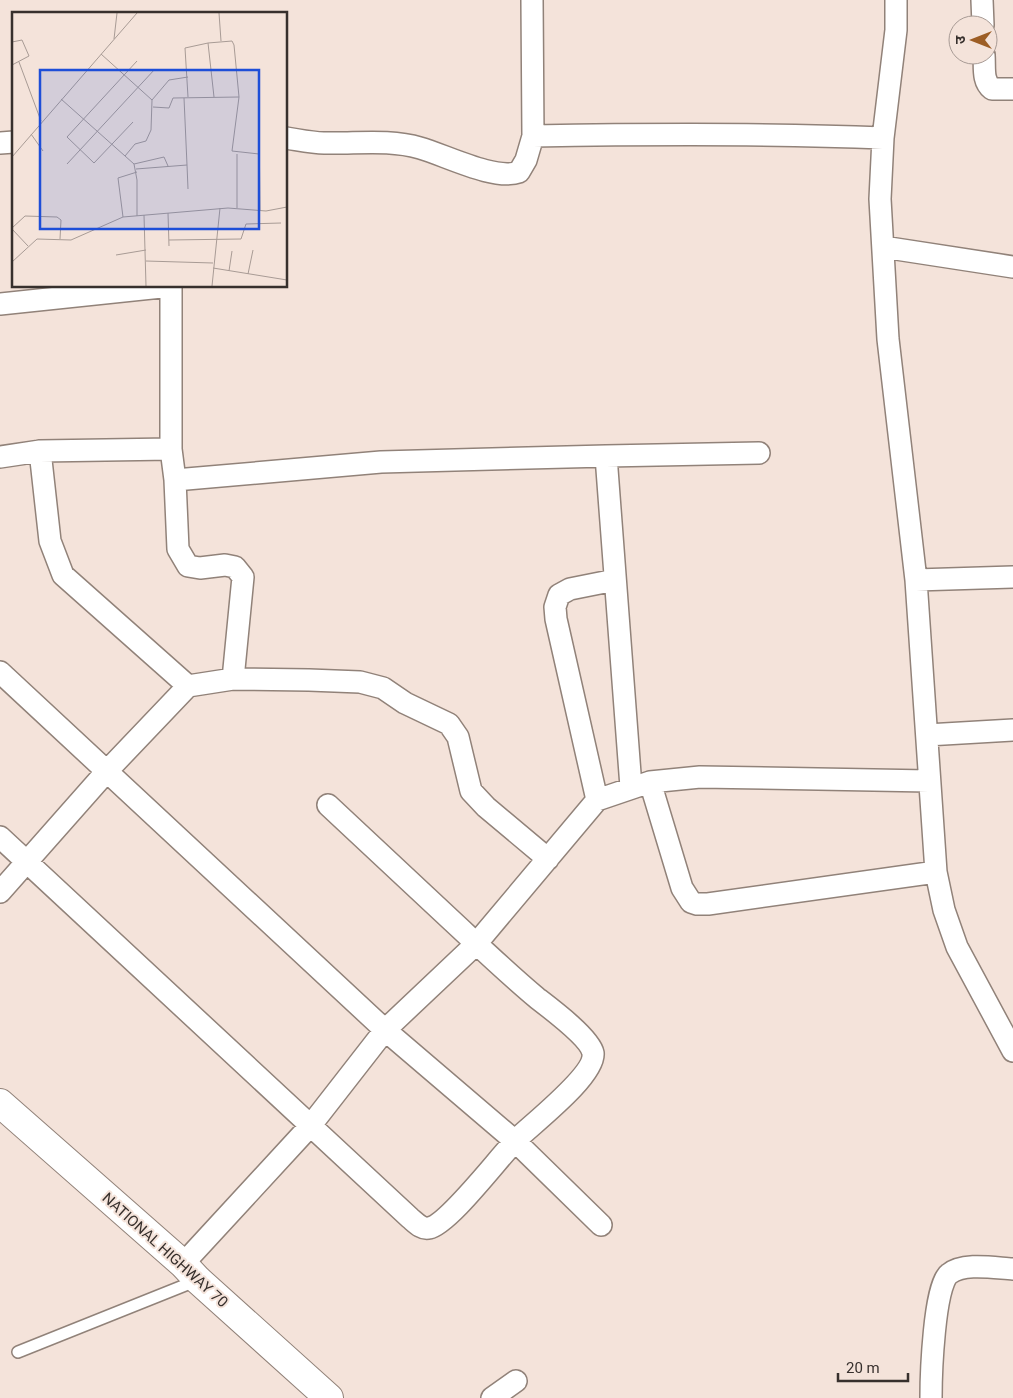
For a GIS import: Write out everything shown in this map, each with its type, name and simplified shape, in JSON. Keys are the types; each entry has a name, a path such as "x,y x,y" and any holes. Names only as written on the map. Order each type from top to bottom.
{"main road":[{"name":"NATIONAL HIGHWAY 70","path":"0,1103 190,1272 321,1396"}],"street":[{"path":"288,138 322,143 386,143 419,148 478,169 512,174 519,172 533,136 532,0"},
{"path":"896,0 896,30 883,138 880,199 888,339 916,580 936,872 944,910 957,946 1013,1051"},
{"path":"982,0 983,15"},
{"path":"984,65 985,78 988,86 992,89 1013,89"},
{"path":"533,136 712,133 883,138"},
{"path":"883,247 1013,267"},
{"path":"0,304 152,288"},
{"path":"171,288 171,449 175,480 178,549 188,566 200,568 226,565 235,567 243,576 233,679"},
{"path":"0,456 40,451 171,449"},
{"path":"40,451 50,541 63,574 188,686"},
{"path":"175,480 381,462 759,453"},
{"path":"606,456 615,580 640,785 682,888 691,902 708,904 936,872"},
{"path":"916,580 1013,577"},
{"path":"597,800 556,619 555,607 559,595 570,588 615,580"},
{"path":"0,672 385,1030 515,1141 601,1224"},
{"path":"0,892 107,770 188,686 233,679 360,682 382,688 405,703 449,724 458,737 471,791 486,807 548,859"},
{"path":"927,735 1013,730"},
{"path":"190,1272 385,1030 476,944 597,800 640,785 700,777 930,781"},
{"path":"0,837 410,1218 424,1228 429,1228 449,1216 515,1141 580,1082 591,1065 593,1053 586,1042 566,1022 476,944 328,805"},
{"path":"931,1398 937,1305 943,1280 960,1268 1013,1269"},
{"path":"492,1398 516,1382"}],"lane":[{"path":"18,1352 190,1272"}]}
